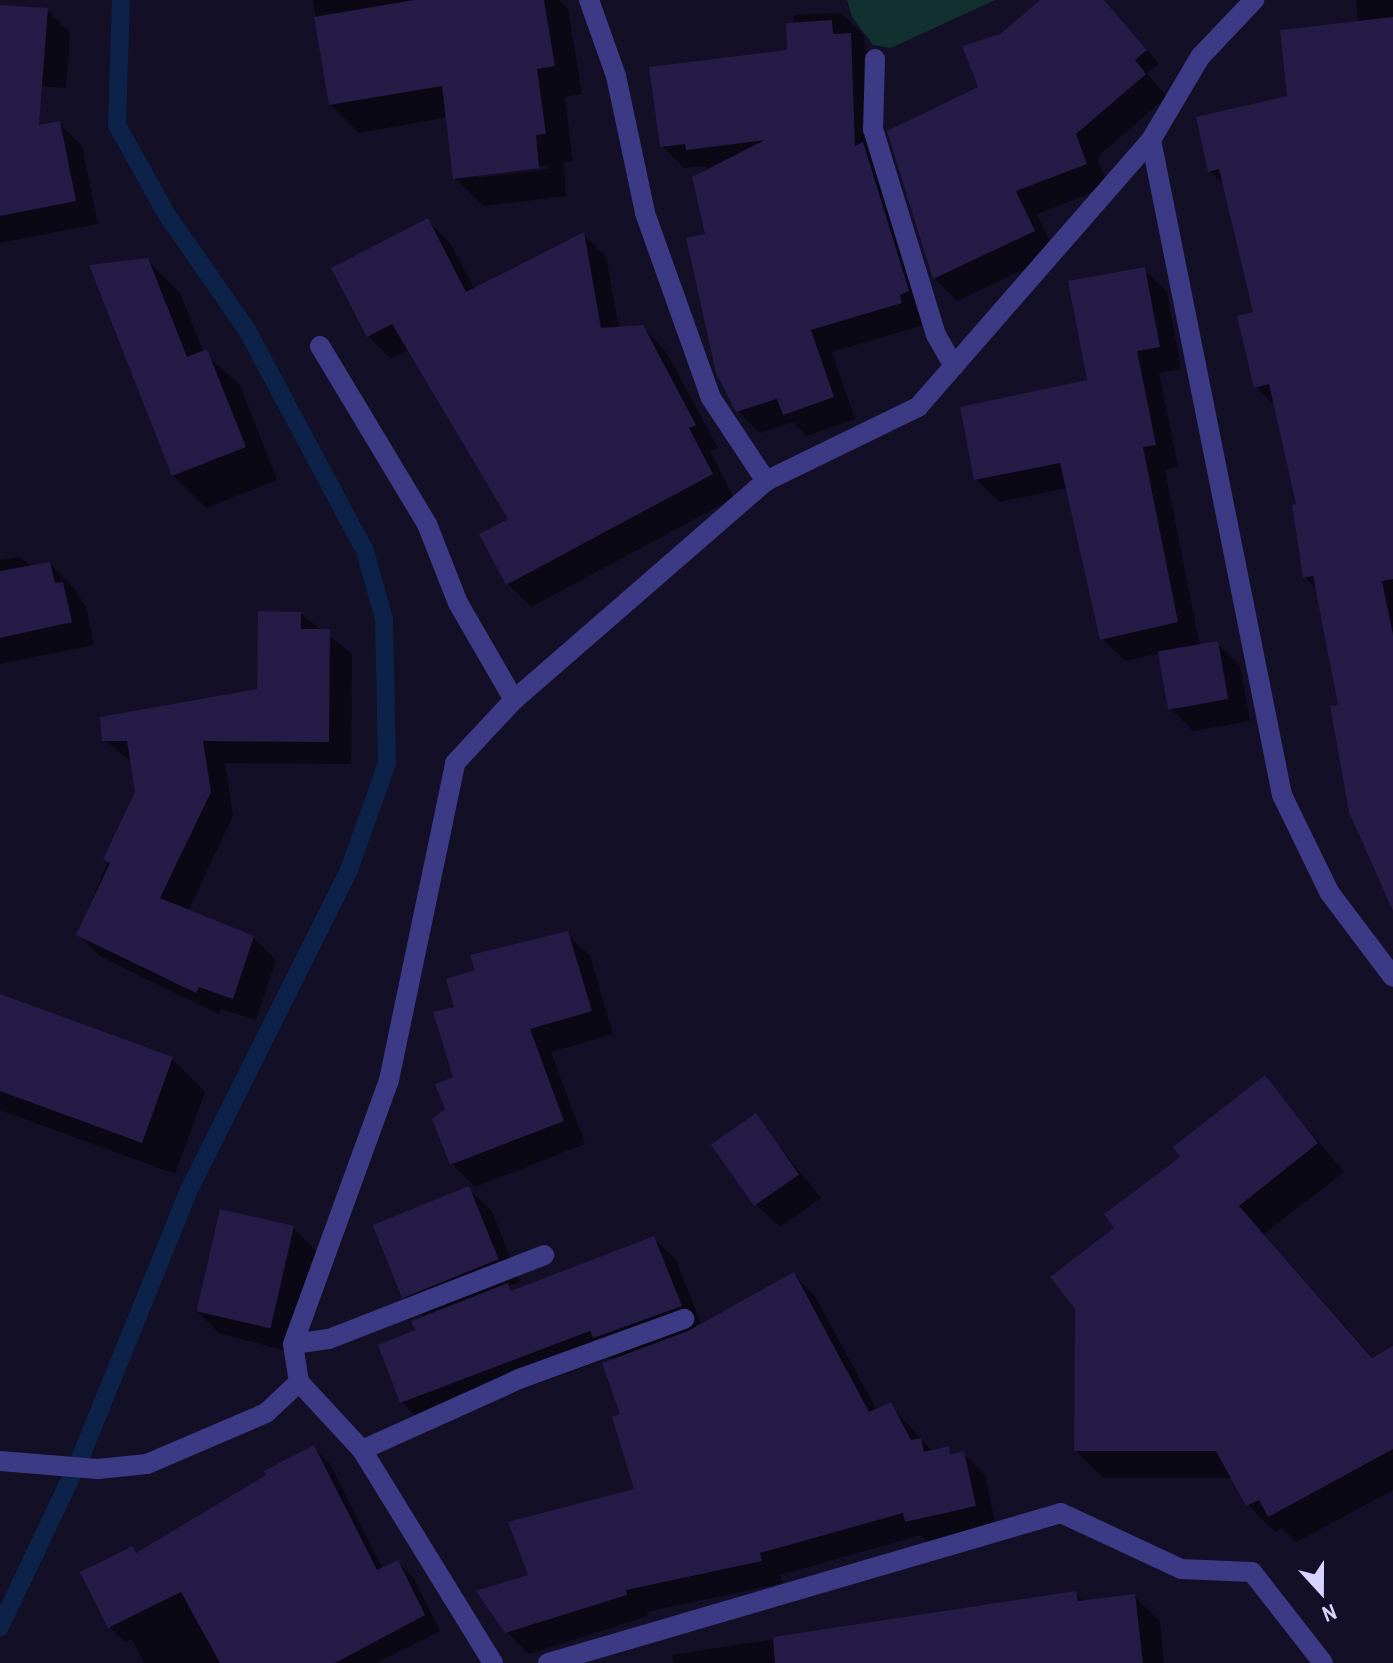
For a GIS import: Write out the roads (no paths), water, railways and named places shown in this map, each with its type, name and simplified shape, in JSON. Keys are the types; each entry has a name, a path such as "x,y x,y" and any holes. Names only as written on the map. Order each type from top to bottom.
{"street":[{"path":"589,0 616,76 645,213 711,398 766,481"},
{"path":"493,1663 362,1450 299,1382 293,1344 389,1080 455,763 514,700 766,481 918,407 1151,140 1200,57 1254,0"},
{"path":"875,59 873,129 936,335 954,366"},
{"path":"1151,140 1282,795 1329,892 1393,977"},
{"path":"320,346 427,524 458,603 514,700"},
{"path":"293,1344 329,1339 544,1255"},
{"path":"362,1450 519,1379 684,1319"},
{"path":"6,1462 98,1469 147,1464 212,1440 266,1413 299,1382"},
{"path":"548,1663 1061,1513 1181,1569 1252,1572 1323,1663"}],"waterway":[{"path":"0,1627 79,1461 189,1190 349,870 387,763 384,619 365,551 247,330 167,215 117,125 121,0"}]}
